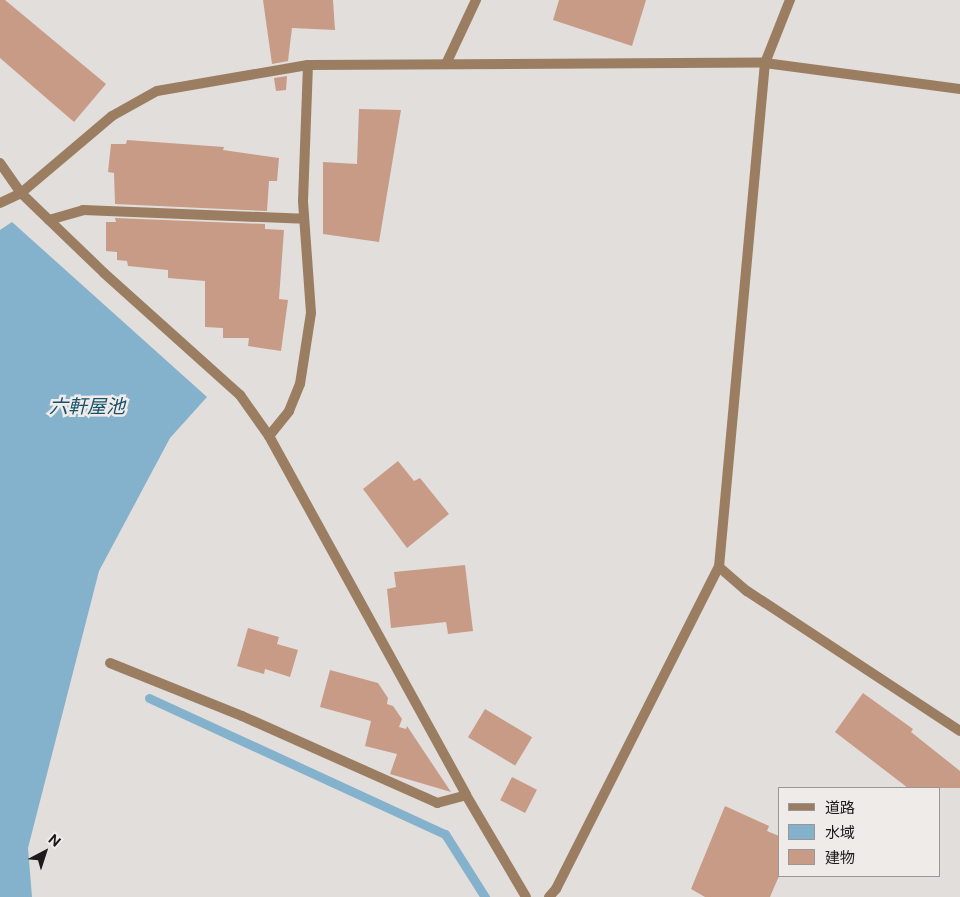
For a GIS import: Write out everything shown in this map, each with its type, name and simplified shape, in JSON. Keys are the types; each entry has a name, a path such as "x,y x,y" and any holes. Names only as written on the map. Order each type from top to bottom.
{"street":[{"path":"446,64 476,0"},
{"path":"549,897 556,889 718,567 764,63 790,0"},
{"path":"0,203 21,193 112,116 157,91 308,65 764,63 960,89"},
{"path":"269,436 289,411 300,384 311,313 304,219 308,65"},
{"path":"0,163 21,193 240,395 269,436 466,795 526,897"},
{"path":"49,220 83,210 304,219"},
{"path":"718,567 747,591 960,731"},
{"path":"110,663 242,716 438,803 466,795"}],"water":[{"name":"六軒屋池","path":"12,222 207,397 170,438 99,571 28,848 32,897 0,897 0,230"}],"building":[{"path":"0,0 5,0 106,84 74,122 0,58"},
{"path":"263,0 333,0 335,30 292,28 288,61 272,64"},
{"path":"559,0 646,0 632,46 553,20"},
{"path":"287,76 286,90 276,91 274,78"},
{"path":"359,109 401,110 379,242 323,234 323,162 357,164"},
{"path":"127,140 224,147 223,150 279,158 277,181 269,181 267,211 115,204 114,173 108,172 111,144 126,144"},
{"path":"115,218 265,224 265,229 284,230 279,299 288,300 281,351 248,346 249,338 223,338 223,328 205,327 205,281 168,278 168,270 128,266 127,261 117,260 117,252 106,251 106,222 116,222"},
{"path":"398,461 414,481 420,478 449,514 407,548 363,489"},
{"path":"465,565 473,631 448,634 446,622 391,628 387,589 396,587 394,572"},
{"path":"248,628 279,637 277,644 298,650 290,677 265,669 264,674 237,666"},
{"path":"330,670 378,683 388,698 387,704 393,706 402,719 399,727 406,729 407,726 451,792 390,774 397,754 365,746 371,721 320,707"},
{"path":"863,693 913,729 911,732 960,771 960,788 907,787 835,732"},
{"path":"485,709 532,737 515,766 468,737"},
{"path":"512,777 537,790 525,813 500,800"},
{"path":"725,806 769,826 767,831 778,836 779,877 770,897 705,897 691,889"}],"waterway":[{"path":"149,698 445,834 485,897"}]}
